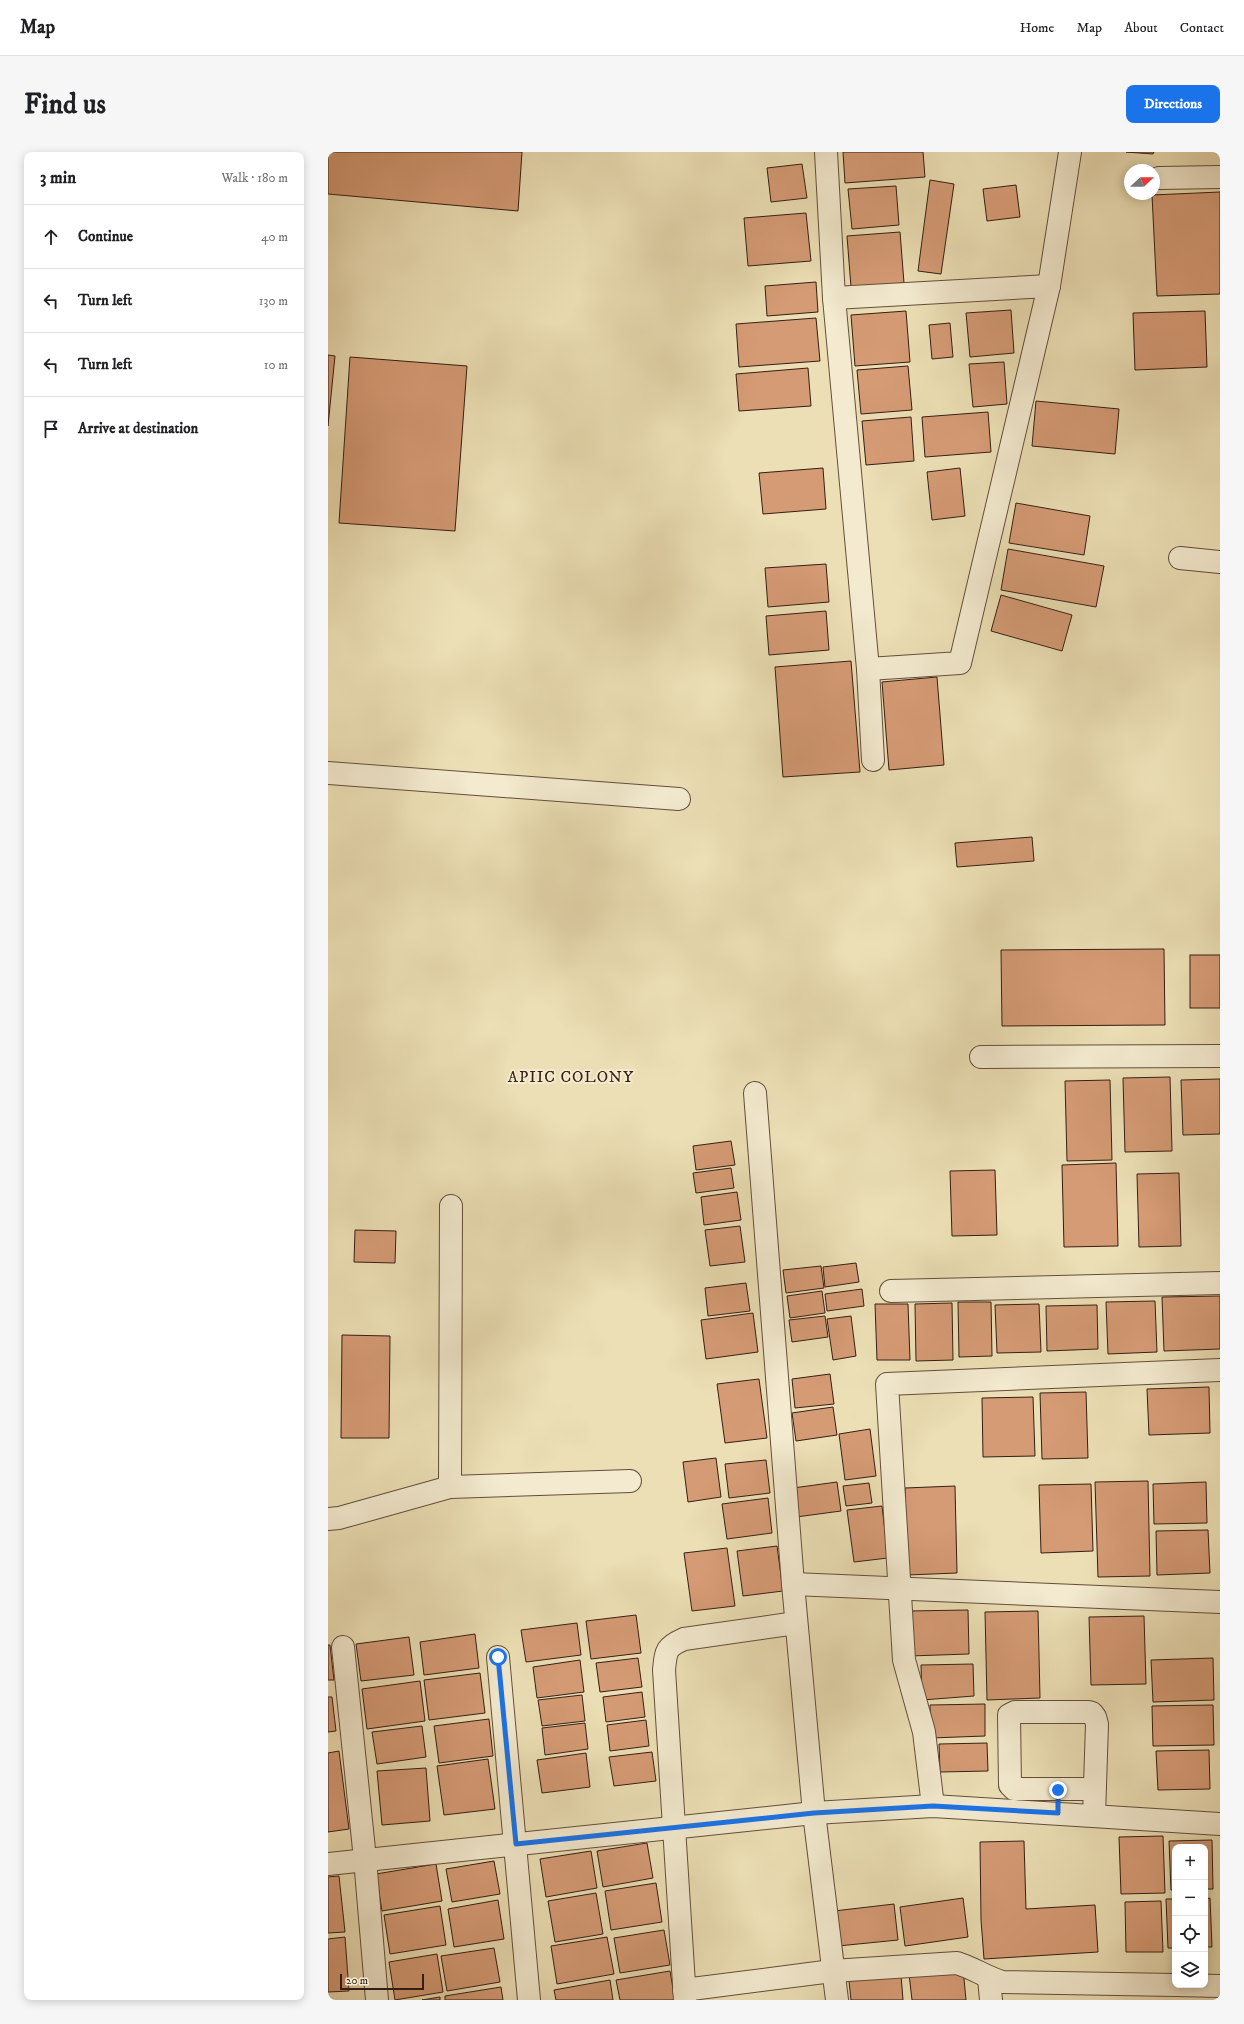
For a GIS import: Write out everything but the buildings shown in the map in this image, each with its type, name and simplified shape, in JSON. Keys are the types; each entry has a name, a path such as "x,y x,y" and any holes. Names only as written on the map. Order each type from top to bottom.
{"street":[{"path":"826,152 834,298 868,669 873,760"},
{"path":"868,669 960,663 1049,286 1070,152"},
{"path":"1160,178 1220,176"},
{"path":"834,298 1049,286"},
{"path":"1180,558 1220,562"},
{"path":"328,773 679,799"},
{"path":"981,1057 1220,1056"},
{"path":"755,1093 796,1623 814,1813 832,1971 837,2000"},
{"path":"450,1487 452,1206"},
{"path":"891,1291 1220,1283"},
{"path":"933,1806 924,1732 904,1660 901,1589 887,1384 1220,1370"},
{"path":"328,1519 339,1518 450,1487 630,1480"},
{"path":"793,1584 1220,1602"},
{"path":"796,1623 684,1639 670,1645 665,1653 664,1670 673,1828 685,1995 832,1971 957,1963 971,1967 989,1978 1002,1982 1172,1985"},
{"path":"342,1647 365,1859 377,2000"},
{"path":"498,1657 529,2000"},
{"path":"1094,1816 1095,1789 1097,1724 1096,1717 1092,1713 1015,1712 1009,1715 1010,1785 1014,1789 1095,1789"},
{"path":"1058,1790 1058,1813"},
{"path":"328,1864 814,1813 933,1806 1220,1824"},
{"path":"989,1978 991,2000"},
{"path":"1208,1986 1220,1986"}],"district":[{"name":"APIIC COLONY","path":"571,1076"}],"route":[{"path":"498,1657 516,1844 814,1813 933,1806 1058,1813 1058,1790"}]}
